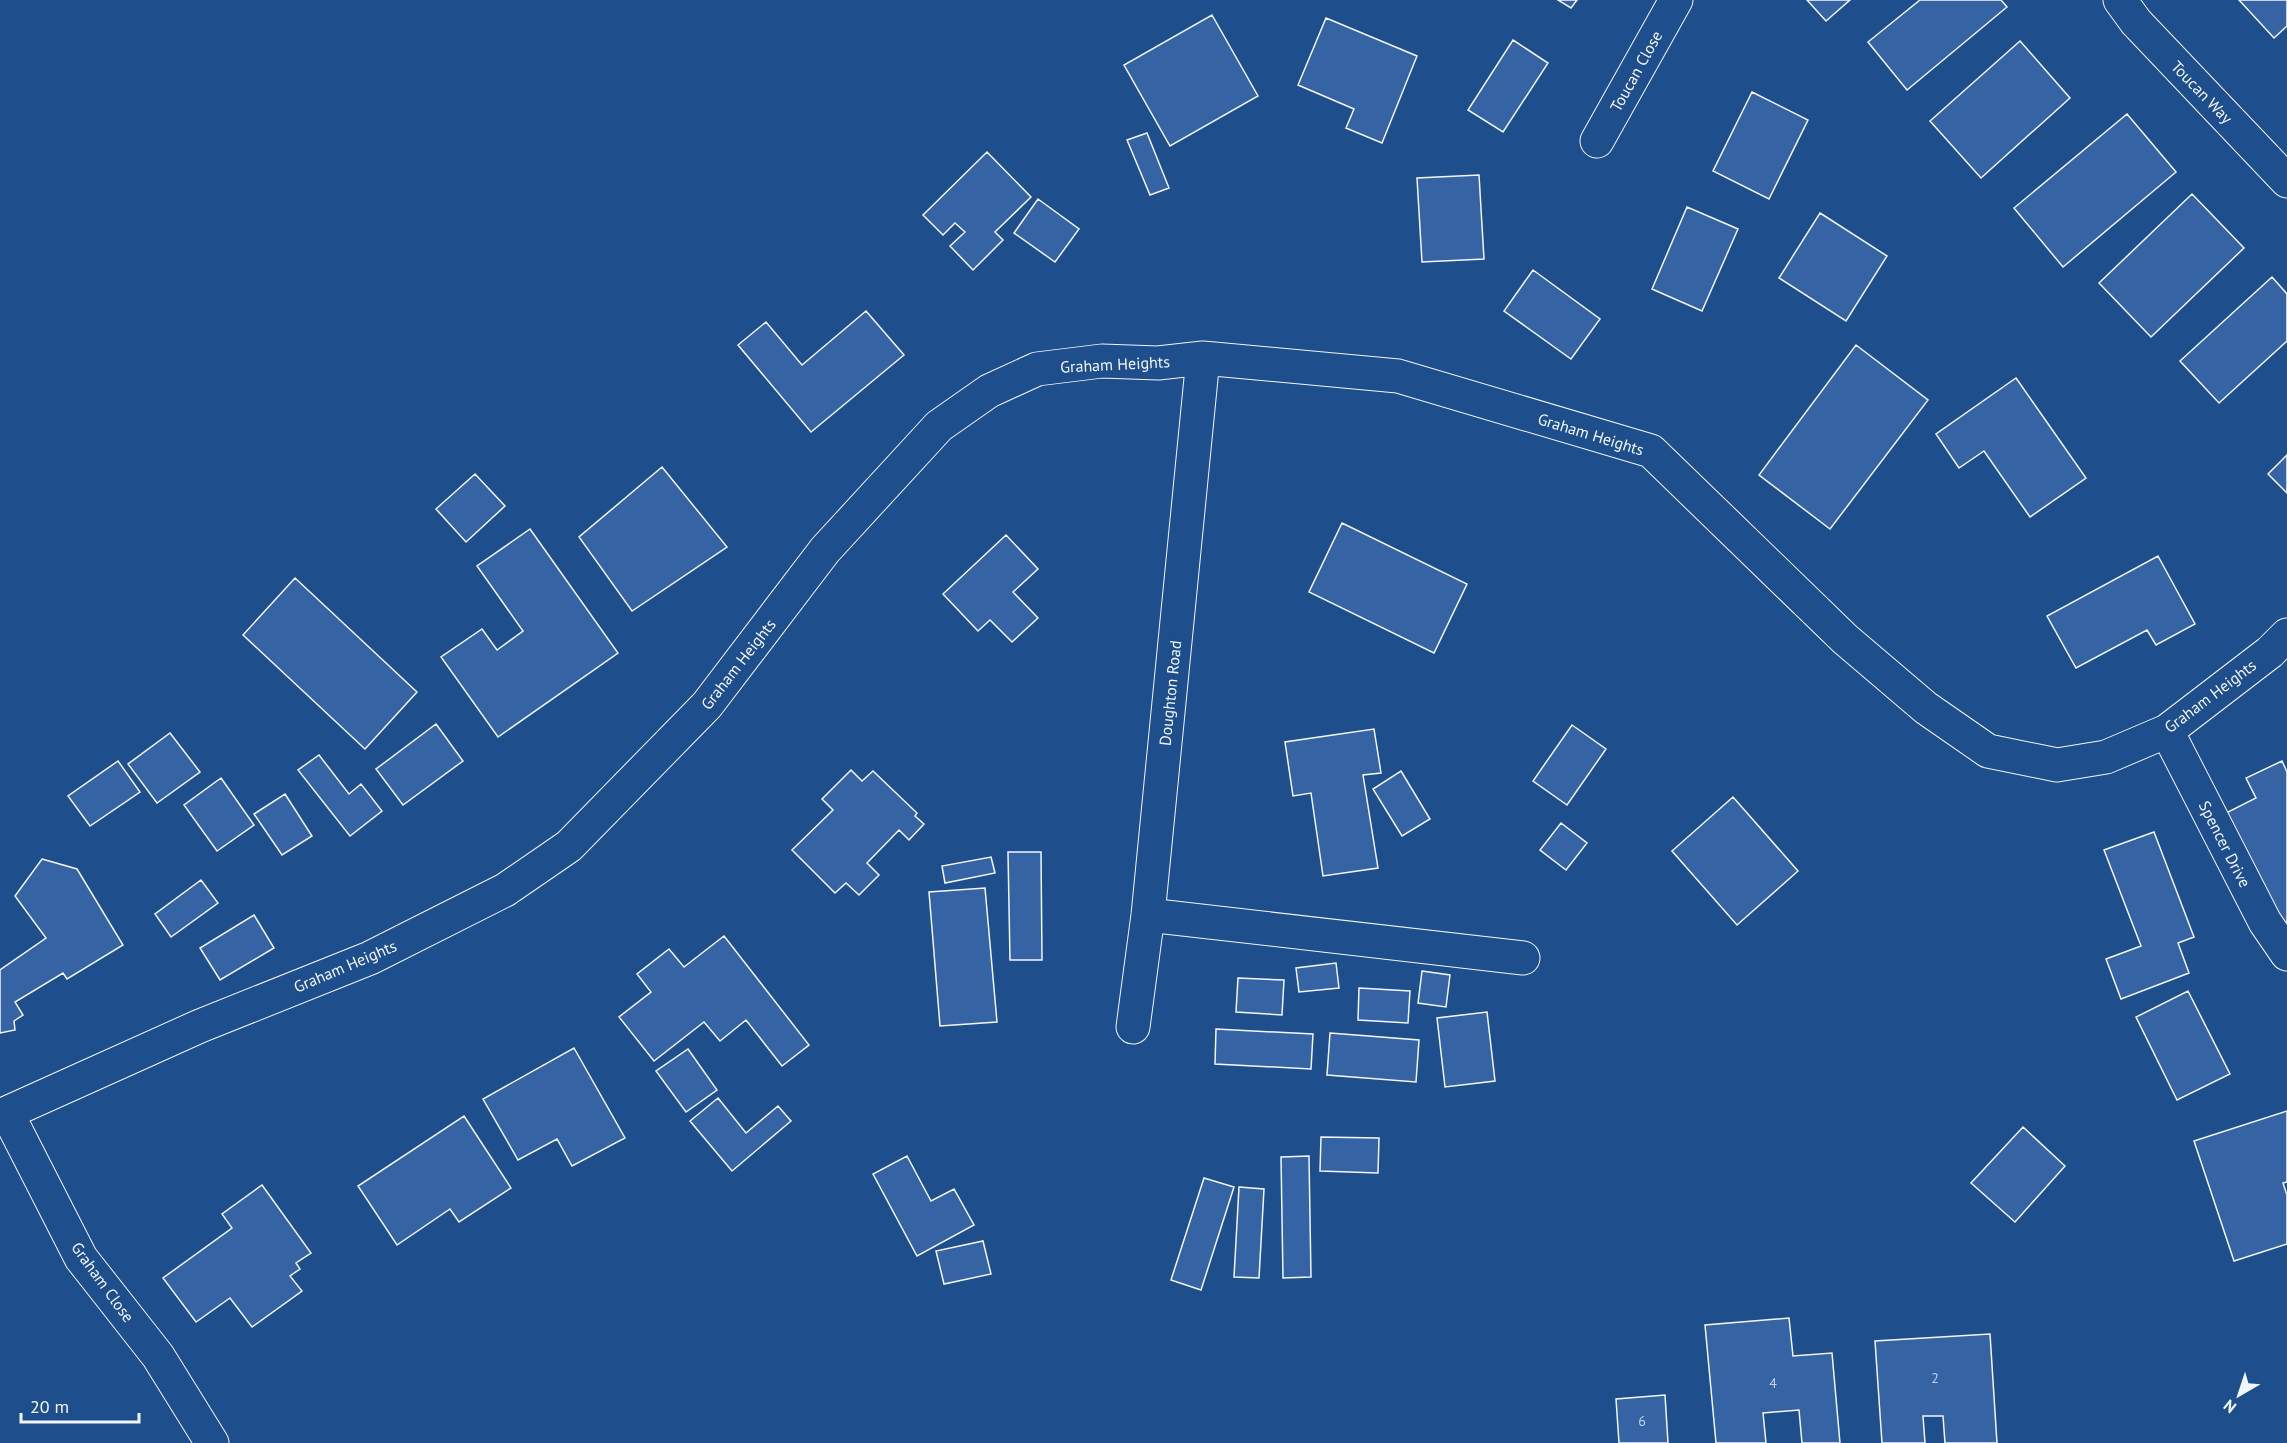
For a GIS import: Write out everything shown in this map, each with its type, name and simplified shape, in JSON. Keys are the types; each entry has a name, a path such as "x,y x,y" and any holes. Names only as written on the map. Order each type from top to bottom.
{"street":[{"name":"Toucan Close","path":"1597,141 1676,0"},
{"name":"Toucan Way","path":"2120,0 2136,22 2287,181"},
{"name":"Graham Heights","path":"3,1115 200,1026 370,958 505,890 569,846 707,705 825,550 932,434 989,391 1037,369 1102,361 1158,363 1203,357 1398,376 1651,451 1845,639 1926,708 1988,751 2057,765 2106,757 2167,731 2270,652 2287,635"},
{"name":"Doughton Road","path":"1133,1027 1148,915 1203,357"},
{"name":"Spencer Drive","path":"2167,731 2265,922 2287,954"},
{"path":"1148,915 1523,958"},
{"name":"Graham Close","path":"3,1115 81,1258 158,1356 212,1443"}],"building":[{"path":"1558,0 1577,0 1571,8"},
{"path":"1807,0 1850,0 1826,21"},
{"path":"1920,0 2001,0 2007,7 1907,90 1868,42"},
{"path":"2239,0 2287,0 2287,26 2274,38"},
{"path":"1212,15 1258,96 1170,146 1124,65"},
{"path":"1326,18 1417,56 1382,143 1346,128 1354,109 1298,85"},
{"path":"1513,40 1548,63 1503,132 1468,110"},
{"path":"2020,41 2070,98 1981,178 1930,121"},
{"path":"1752,92 1808,120 1769,199 1713,171"},
{"path":"2127,114 2176,172 2063,267 2014,208"},
{"path":"1147,133 1169,188 1150,195 1127,140"},
{"path":"987,152 1031,197 995,232 1003,240 973,270 950,246 965,232 955,223 943,235 923,215"},
{"path":"1479,175 1484,259 1422,262 1417,178"},
{"path":"2192,194 2244,248 2151,337 2099,283"},
{"path":"1038,199 1079,229 1055,262 1014,233"},
{"path":"1687,207 1738,229 1702,311 1652,289"},
{"path":"1820,213 1887,256 1846,321 1779,278"},
{"path":"1533,270 1600,319 1571,359 1504,311"},
{"path":"2272,277 2287,294 2287,341 2219,403 2180,361"},
{"path":"866,311 904,355 811,432 738,345 766,322 802,365"},
{"path":"1856,345 1928,400 1830,529 1759,475"},
{"path":"2016,378 2086,478 2030,517 1984,451 1959,468 1936,434"},
{"path":"2287,455 2287,493 2268,474"},
{"path":"662,467 727,547 632,611 579,537"},
{"path":"475,474 505,506 466,542 436,509"},
{"path":"1342,523 1467,584 1434,653 1309,592"},
{"path":"530,529 618,653 498,737 441,657 482,629 497,650 523,631 477,566"},
{"path":"1006,535 1038,569 1013,592 1038,618 1012,642 990,620 978,631 943,594"},
{"path":"2158,556 2195,624 2156,645 2147,630 2076,668 2047,616"},
{"path":"295,578 417,692 365,749 243,635"},
{"path":"436,724 463,761 403,805 376,769"},
{"path":"1572,725 1606,749 1567,805 1533,781"},
{"path":"1374,729 1381,773 1363,775 1378,868 1323,876 1311,793 1293,796 1285,742"},
{"path":"170,733 200,772 157,803 128,764"},
{"path":"319,755 349,794 361,784 382,811 350,836 298,770"},
{"path":"118,761 140,792 90,826 68,796"},
{"path":"2282,761 2287,772 2287,929 2226,813 2256,798 2246,778"},
{"path":"851,770 862,781 873,771 917,813 915,816 924,824 909,840 899,830 867,863 879,875 859,895 846,883 835,893 792,850 833,810 822,799"},
{"path":"1401,771 1430,819 1402,836 1373,789"},
{"path":"221,778 254,825 217,851 184,805"},
{"path":"285,794 312,836 282,855 254,814"},
{"path":"1733,797 1798,871 1737,925 1672,851"},
{"path":"1561,823 1587,843 1566,870 1540,850"},
{"path":"2154,832 2194,937 2178,943 2189,973 2121,999 2106,959 2141,946 2104,850"},
{"path":"1008,852 1041,852 1042,960 1010,960"},
{"path":"991,857 995,873 945,883 942,866"},
{"path":"42,859 77,869 123,945 67,979 63,973 15,1002 23,1015 14,1021 15,1030 0,1033 0,970 46,938 15,896"},
{"path":"201,880 218,903 171,937 155,914"},
{"path":"985,888 997,1022 940,1026 929,892"},
{"path":"254,915 274,948 220,980 200,948"},
{"path":"724,936 809,1045 782,1066 746,1020 720,1041 704,1022 654,1061 619,1017 651,992 637,974 669,949 684,967"},
{"path":"1336,963 1339,988 1299,992 1296,968"},
{"path":"1422,971 1450,975 1446,1007 1418,1003"},
{"path":"1238,978 1284,980 1282,1015 1236,1012"},
{"path":"1359,988 1410,991 1408,1023 1358,1020"},
{"path":"2188,991 2230,1074 2177,1100 2136,1017"},
{"path":"1487,1012 1495,1081 1445,1087 1437,1018"},
{"path":"1216,1029 1313,1034 1311,1069 1215,1064"},
{"path":"1330,1033 1419,1040 1416,1082 1327,1075"},
{"path":"574,1048 625,1138 572,1166 557,1139 518,1160 483,1099"},
{"path":"688,1049 717,1090 686,1112 656,1071"},
{"path":"718,1098 746,1133 778,1106 791,1121 732,1171 690,1121"},
{"path":"2287,1111 2287,1182 2283,1183 2287,1195 2287,1244 2234,1261 2194,1141"},
{"path":"464,1116 511,1188 459,1222 450,1209 397,1245 358,1186"},
{"path":"2023,1127 2065,1166 2015,1222 1971,1183"},
{"path":"1321,1137 1379,1138 1378,1173 1320,1171"},
{"path":"907,1156 931,1201 954,1189 974,1225 917,1256 873,1174"},
{"path":"1309,1156 1311,1277 1283,1278 1281,1157"},
{"path":"1204,1178 1234,1187 1201,1290 1171,1280"},
{"path":"262,1185 311,1253 296,1263 300,1269 290,1276 302,1291 252,1327 230,1298 196,1322 163,1278 232,1228 222,1214"},
{"path":"1239,1187 1264,1189 1259,1278 1234,1277"},
{"path":"983,1241 991,1274 944,1284 936,1251"},
{"path":"1789,1318 1793,1356 1832,1353 1840,1443 1802,1443 1799,1410 1763,1413 1766,1443 1716,1443 1705,1325"},
{"path":"1990,1334 1997,1443 1945,1443 1943,1416 1923,1416 1925,1443 1882,1443 1875,1341"},
{"path":"1665,1395 1668,1443 1619,1443 1616,1399"}]}
